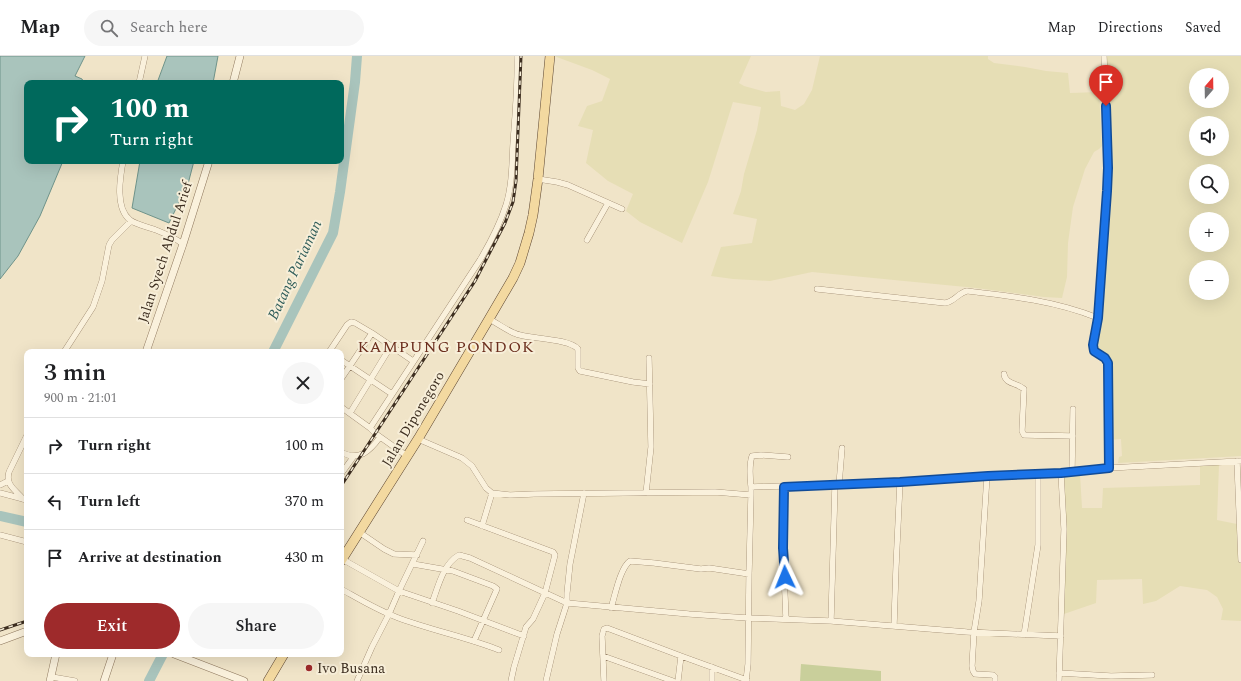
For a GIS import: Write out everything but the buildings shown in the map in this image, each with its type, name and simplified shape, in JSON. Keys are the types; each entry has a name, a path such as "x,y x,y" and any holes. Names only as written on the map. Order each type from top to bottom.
{"main road":[{"name":"Jalan Diponegoro","path":"344,557 418,439 490,319 513,278 525,250 533,215 538,179 550,56"},
{"path":"268,681 282,657"}],"street":[{"path":"139,80 145,56"},
{"path":"235,80 240,56"},
{"path":"370,428 480,260 506,205 512,166 518,74 517,56"},
{"path":"1104,56 1108,168 1098,318 1093,349 1108,363 1109,468"},
{"path":"122,164 121,203 123,211 131,221 166,234 183,244"},
{"name":"Jalan Syech Abdul Arief","path":"147,349 183,244 208,164"},
{"path":"538,179 568,185 622,209"},
{"path":"587,240 608,203"},
{"path":"66,349 93,307 102,281 109,245 131,221"},
{"path":"817,289 945,304 967,291 1036,300 1067,307 1098,318"},
{"path":"490,319 516,334 564,342 575,346 578,349 578,368 580,371 650,384"},
{"path":"331,349 351,322 372,333 413,361"},
{"path":"344,375 372,333"},
{"path":"350,413 392,346"},
{"path":"646,493 651,451 649,358"},
{"path":"344,362 392,394"},
{"path":"1004,374 1007,380 1024,389 1022,431 1024,435 1073,436"},
{"path":"344,409 407,456"},
{"path":"1072,472 1073,409"},
{"path":"344,453 354,456 362,455 369,451 380,437"},
{"path":"418,439 462,458 474,469 486,488 492,493 510,495 715,492 751,495"},
{"path":"24,441 9,472 8,481 24,499"},
{"path":"831,621 837,485 842,448"},
{"path":"604,681 602,636 604,629 607,628 747,680 751,495 750,480 752,456 761,455 788,457"},
{"path":"344,470 354,456"},
{"path":"751,487 900,482 1239,461 1241,560"},
{"path":"1059,681 1064,529 1061,473"},
{"path":"1024,635 1038,545 1038,474"},
{"path":"988,476 979,601 974,632 972,671 975,674 980,675 993,675 995,677 995,681"},
{"path":"0,485 8,481"},
{"path":"894,626 900,482"},
{"path":"784,487 783,548 786,619"},
{"path":"0,493 24,500"},
{"path":"482,526 492,493"},
{"path":"546,681 557,634 567,603 570,564 584,493"},
{"path":"467,520 553,552 555,555 545,593 533,619 526,627 511,681"},
{"path":"359,532 394,554 417,555"},
{"path":"0,535 24,541"},
{"path":"357,681 374,642 389,614 423,541"},
{"path":"432,603 445,570 457,556 462,556 567,603 611,608 748,618 831,621 974,632 1061,636"},
{"path":"344,561 399,591 484,620 524,636"},
{"path":"611,608 623,570 630,561 654,562 701,569 709,568 749,574"},
{"path":"413,564 467,575 497,589 474,641"},
{"path":"344,591 389,614 499,650"},
{"path":"0,641 24,632"},
{"path":"603,656 673,681"},
{"path":"678,681 680,656"},
{"path":"55,657 51,679 75,681"},
{"path":"104,681 112,657"},
{"path":"183,657 244,681"},
{"path":"712,667 712,681"},
{"path":"1059,673 1111,676 1152,675"}],"shaded area":[{"path":"554,56 751,56 739,83 744,86 766,92 780,91 781,106 795,110 804,104 812,90 820,56 988,56 988,59 994,63 1068,73 1070,93 1099,92 1102,146 1094,152 1085,169 1073,207 1068,243 1067,277 1062,298 812,272 770,281 711,276 721,247 752,243 757,219 733,214 741,191 744,174 757,130 761,107 733,102 708,182 682,243 640,222 626,211 633,194 608,181 586,163 593,130 578,126 587,106 602,101 610,79 592,70"},
{"path":"1105,56 1241,56 1241,456 1118,463 1119,457 1122,456 1121,439 1109,440 1107,358 1094,348 1109,182"},
{"path":"1219,465 1217,520 1237,524 1241,519 1241,621 1221,620 1223,609 1217,597 1207,590 1180,586 1156,601 1143,604 1142,579 1097,580 1096,603 1061,615 1064,589 1061,475 1080,474 1082,508 1102,508 1103,488 1200,485 1200,466"}],"green space":[{"path":"801,664 881,671 881,681 800,681"}],"water":[{"path":"0,56 85,56 75,76 82,80 24,80 24,164 62,164 40,216 18,256 0,279"},
{"path":"167,56 218,56 214,80 158,80"},
{"path":"139,164 193,164 188,184 169,223 132,208"}],"waterway":[{"name":"Batang Pariaman","path":"344,163 357,56"},
{"name":"Batang Pariaman","path":"275,349 333,233 344,164"},
{"name":"Batang Pariaman","path":"0,516 24,521"},
{"path":"149,681 161,657"}],"railway":[{"path":"344,481 475,281 505,223 513,202 516,181 521,56"},
{"path":"0,630 24,622"}],"place":[{"name":"Ivo Busana","path":"309,668"}],"district":[{"name":"KAMPUNG PONDOK","path":"446,347"}],"route":[{"path":"785,577 783,548 784,487 1061,473 1109,468 1108,363 1105,358 1093,349 1098,318 1107,191 1108,168 1106,147 1106,106"}]}
